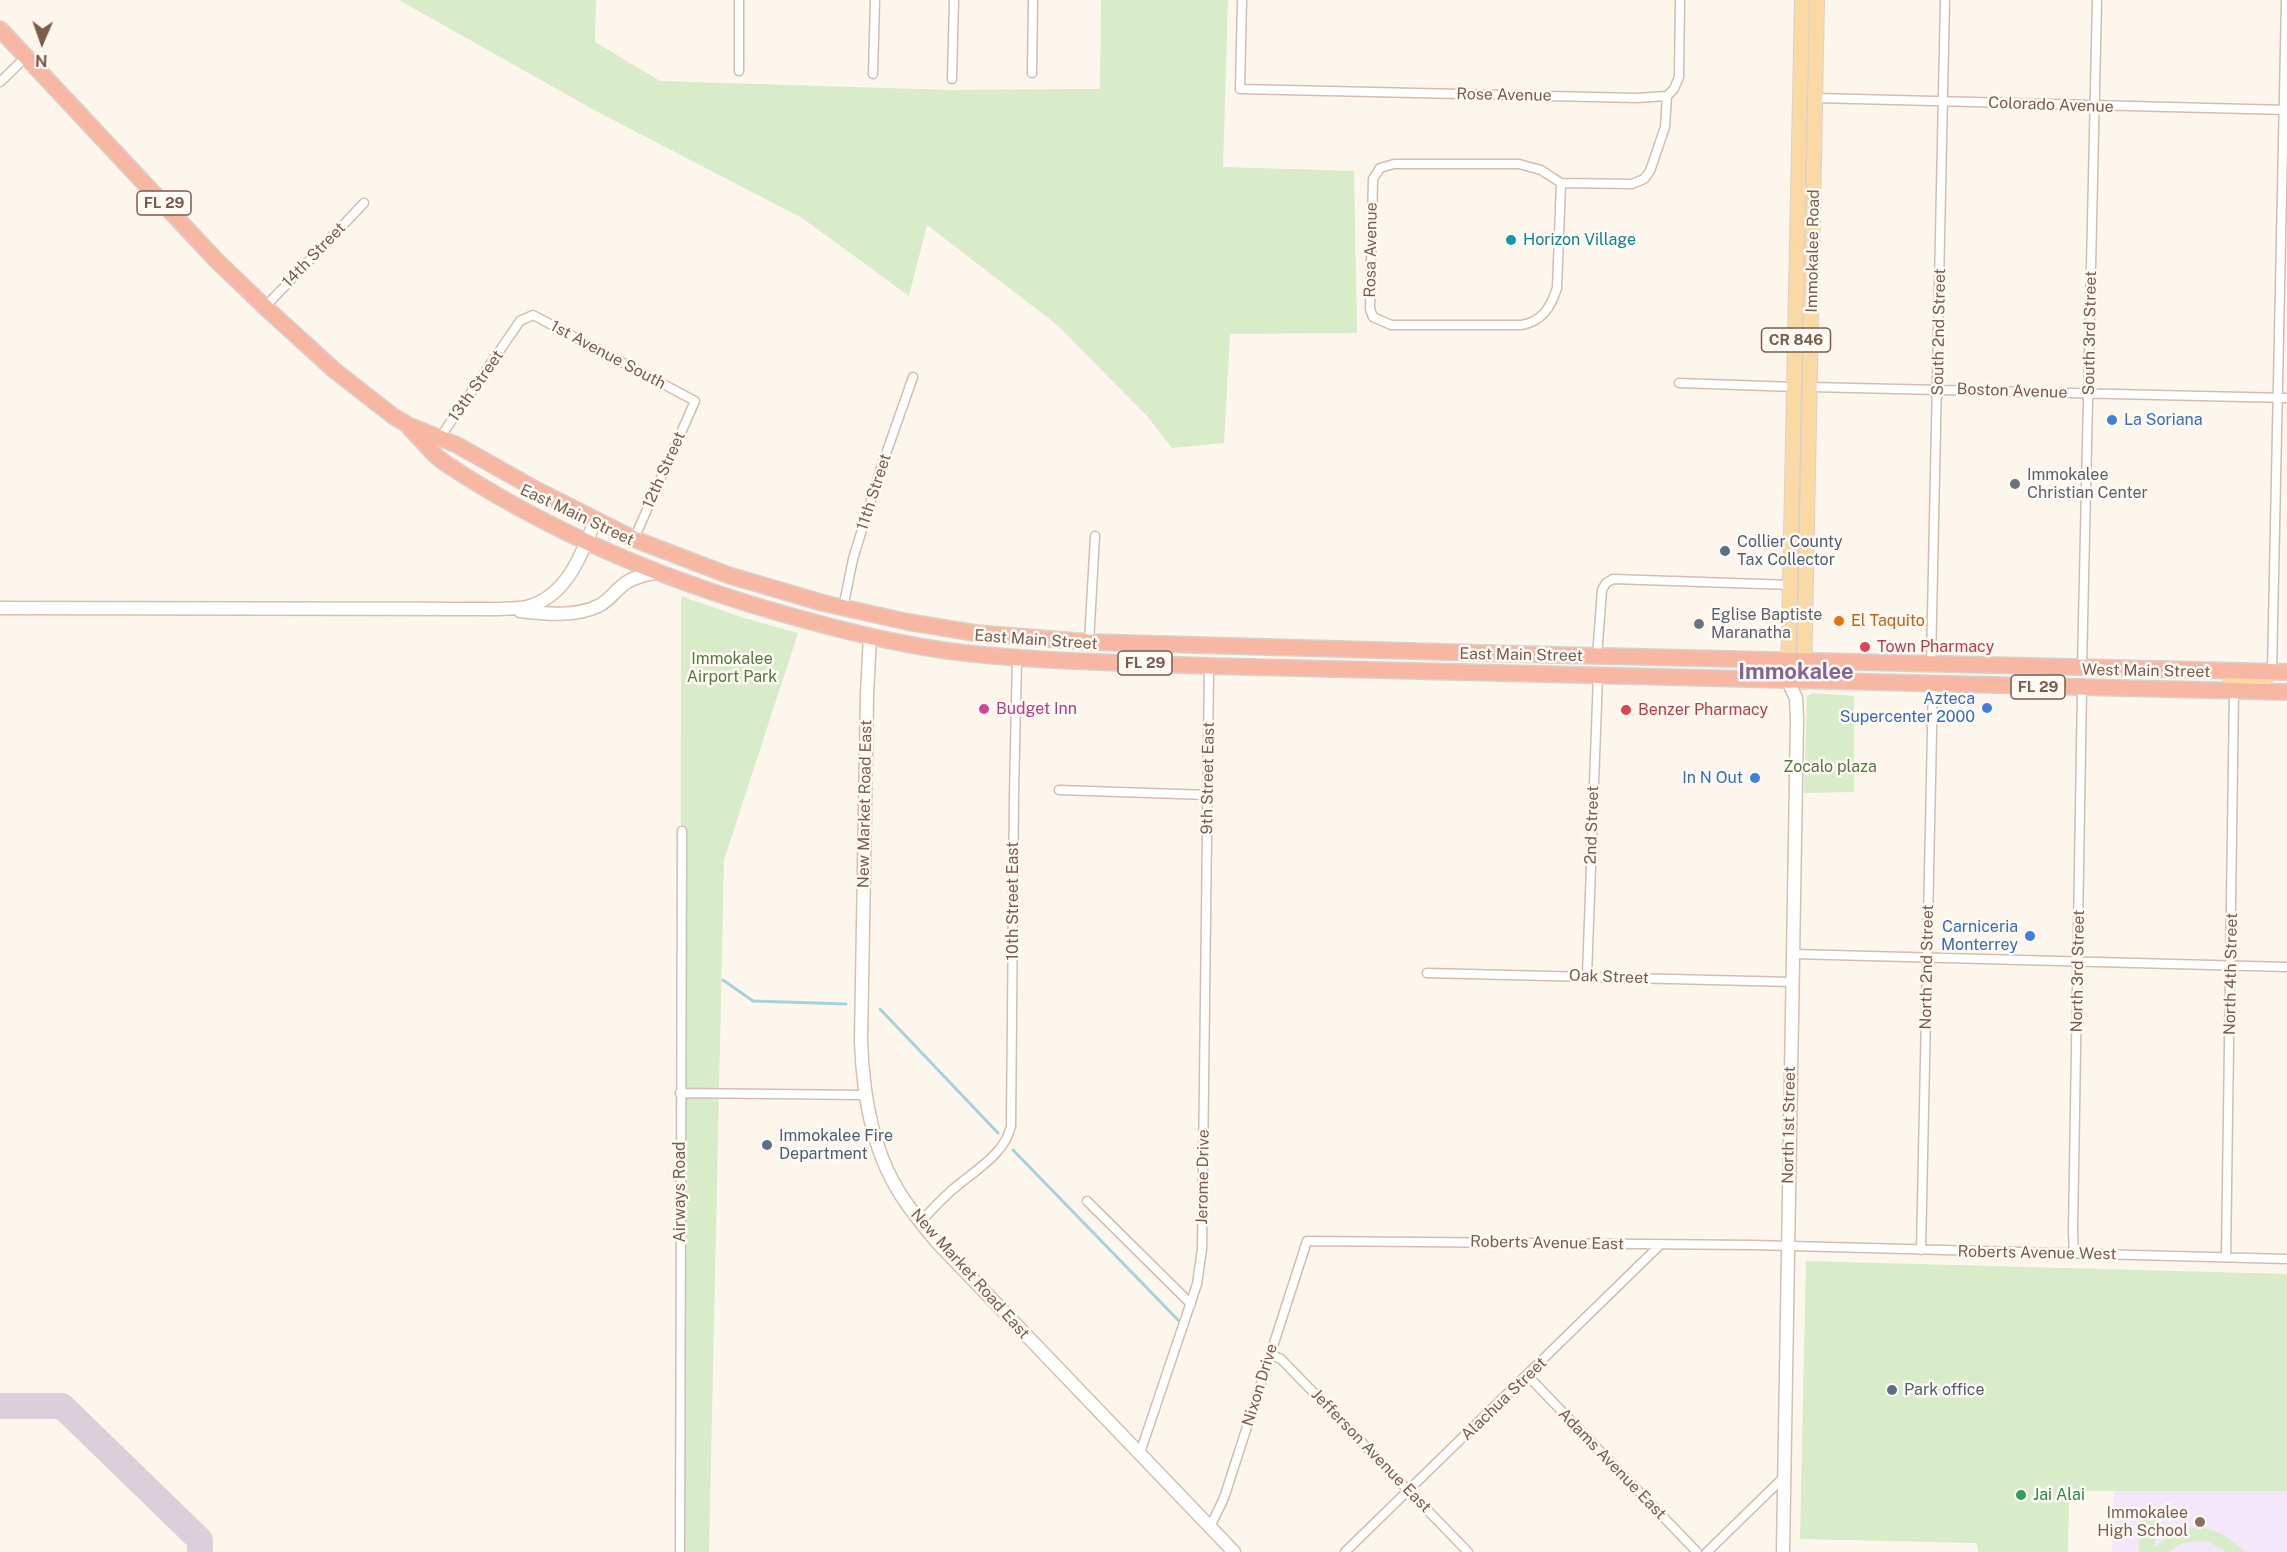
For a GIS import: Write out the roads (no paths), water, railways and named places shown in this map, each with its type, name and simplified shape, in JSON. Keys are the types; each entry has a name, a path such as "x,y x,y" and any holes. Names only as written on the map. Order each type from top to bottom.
{"highway":[{"name":"East Main Street","path":"0,28 216,260 334,370 408,425 431,451 473,482 525,513 586,543 658,572 751,605 870,636 963,653 1017,658 1209,666 1796,681"},
{"name":"East Main Street","path":"408,425 441,437 595,521 634,539 754,584 874,615 975,633 1089,642 1789,660"},
{"path":"870,636 874,615"},
{"path":"1209,666 1211,646"},
{"path":"1598,656 1598,675"},
{"name":"West Main Street","path":"1789,660 2279,671"},
{"path":"2082,667 2082,688"},
{"name":"West Main Street","path":"1796,681 2287,692"}],"main road":[{"name":"Immokalee Road","path":"1796,681 1789,660 1802,0"},
{"name":"Immokalee Road","path":"1796,681 1805,660 1817,0"},
{"path":"1800,98 1816,98"},
{"path":"1795,387 1810,387"},
{"path":"0,608 498,609 527,607 549,596 561,586 572,572 595,521"},
{"path":"1792,525 1807,525"},
{"path":"498,609 578,613 605,602 630,580 658,572"},
{"name":"New Market Road East","path":"870,636 861,1041 864,1095 885,1163 906,1203 974,1282 1234,1552"},
{"path":"2174,690 2196,685 2260,684 2279,671"},
{"name":"North 1st Street","path":"1783,1552 1796,681"}],"street":[{"path":"739,71 740,0"},
{"path":"873,74 875,0"},
{"path":"952,79 954,0"},
{"path":"1032,72 1033,0"},
{"name":"Rose Avenue","path":"1242,0 1240,89 1637,98 1667,96"},
{"path":"1667,96 1674,89 1679,78 1680,0"},
{"name":"South 2nd Street","path":"1931,663 1945,0"},
{"name":"South 3rd Street","path":"2082,667 2097,0"},
{"path":"2279,671 2286,0"},
{"path":"0,82 26,57"},
{"name":"Rosa Avenue","path":"1562,183 1557,288 1553,302 1543,315 1529,324 1521,325 1391,325 1373,317 1370,309 1372,179 1380,168 1394,164 1519,164 1541,170 1562,183 1632,184 1644,179 1650,171 1665,128 1667,96"},
{"name":"Colorado Avenue","path":"1816,98 2286,110"},
{"name":"14th Street","path":"265,307 363,203"},
{"name":"1st Avenue South","path":"520,321 533,315 695,401"},
{"name":"13th Street","path":"431,451 520,321"},
{"name":"11th Street","path":"843,608 856,548 913,378"},
{"path":"1679,383 1795,387"},
{"name":"Boston Avenue","path":"1810,387 2283,398"},
{"name":"12th Street","path":"634,539 695,401"},
{"path":"1089,642 1095,536"},
{"path":"1598,656 1602,590 1606,583 1613,579 1791,585"},
{"name":"10th Street East","path":"921,1222 950,1191 991,1157 1005,1142 1011,1126 1017,658"},
{"name":"9th Street East","path":"1207,890 1209,666"},
{"name":"2nd Street","path":"1587,976 1598,675"},
{"name":"North 2nd Street","path":"1921,1250 1933,684"},
{"name":"North 3rd Street","path":"2074,1254 2082,688"},
{"name":"North 4th Street","path":"2226,1257 2234,691"},
{"path":"1059,790 1208,795"},
{"name":"Airways Road","path":"680,1552 682,831"},
{"name":"Jerome Drive","path":"1140,1453 1191,1304 1197,1284 1202,1250 1207,890"},
{"path":"1793,954 2287,967"},
{"name":"Oak Street","path":"1427,973 1792,982"},
{"path":"680,1093 864,1095"},
{"path":"1087,1201 1191,1304"},
{"name":"Roberts Avenue East","path":"1307,1242 1787,1246"},
{"name":"Nixon Drive","path":"1210,1527 1224,1498 1307,1242"},
{"name":"Alachua Street","path":"1345,1552 1661,1244"},
{"name":"Roberts Avenue West","path":"1787,1246 2287,1259"},
{"name":"Jefferson Avenue East","path":"1270,1354 1281,1359 1468,1552"},
{"name":"Adams Avenue East","path":"1527,1376 1697,1552"},
{"path":"1707,1552 1784,1477"}],"waterway":[{"path":"723,980 753,1001 846,1004"},
{"path":"880,1009 998,1133"},
{"path":"1013,1150 1178,1320"}],"place":[{"name":"Horizon Village","path":"1511,240"},
{"name":"La Soriana","path":"2112,420"},
{"name":"Immokalee Christian Center","path":"2015,484"},
{"name":"Collier County Tax Collector","path":"1725,551"},
{"name":"El Taquito","path":"1839,621"},
{"name":"Eglise Baptiste Maranatha","path":"1699,624"},
{"name":"Town Pharmacy","path":"1865,647"},
{"name":"Azteca Supercenter 2000","path":"1987,708"},
{"name":"Budget Inn","path":"984,709"},
{"name":"Benzer Pharmacy","path":"1626,710"},
{"name":"In N Out","path":"1755,778"},
{"name":"Carniceria Monterrey","path":"2030,936"},
{"name":"Immokalee Fire Department","path":"767,1145"},
{"name":"Park office","path":"1892,1390"},
{"name":"Jai Alai","path":"2021,1495"},
{"name":"Immokalee High School","path":"2200,1522"}],"district":[{"name":"Immokalee","path":"1796,672"}],"park label":[{"name":"Immokalee Airport Park","path":"732,668"},
{"name":"Zocalo plaza","path":"1830,767"}]}
